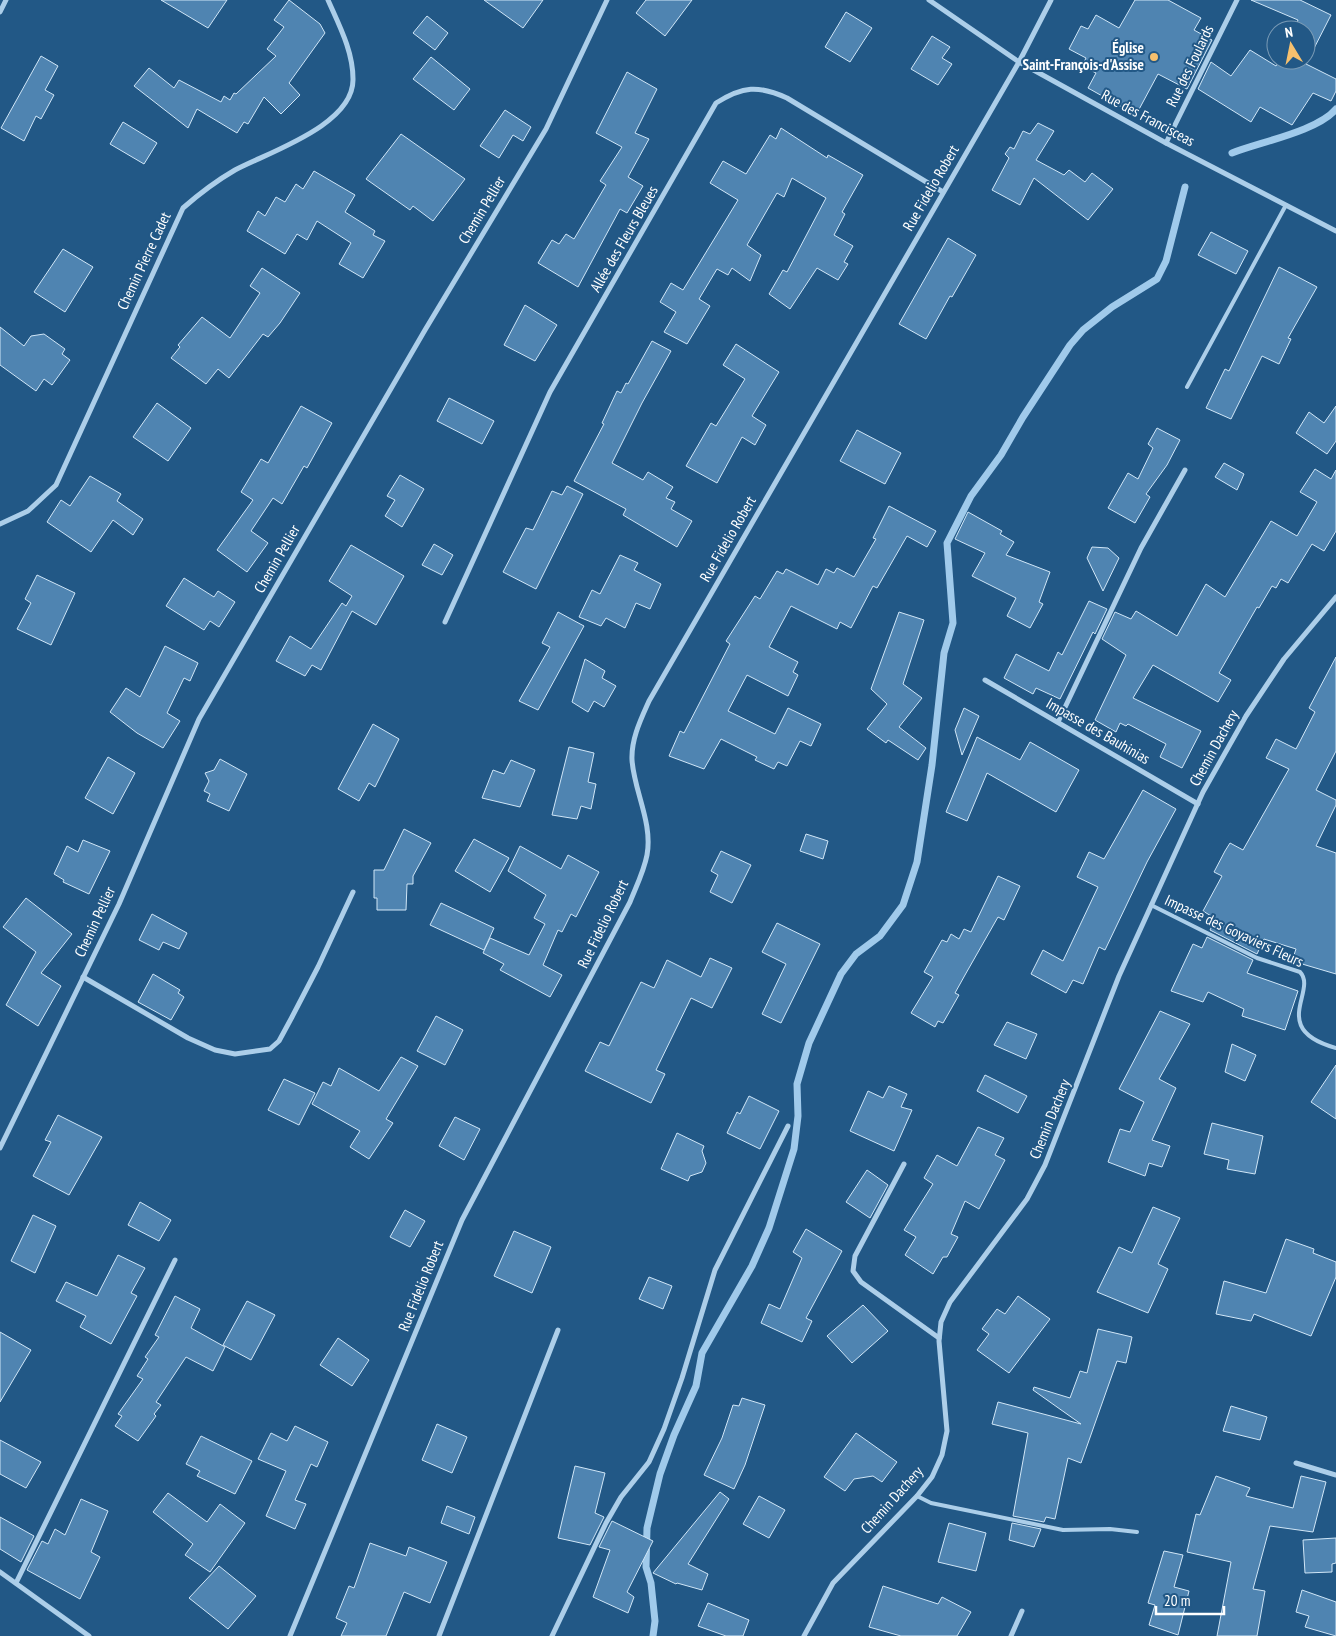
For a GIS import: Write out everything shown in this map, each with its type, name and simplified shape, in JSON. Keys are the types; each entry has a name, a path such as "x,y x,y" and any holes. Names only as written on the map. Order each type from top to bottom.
{"street":[{"path":"0,12 6,0"},
{"name":"Chemin Pierre Cadet","path":"0,524 28,511 56,485 183,208 201,191 234,171 331,120 347,102 353,81 351,59 344,36 328,0"},
{"name":"Chemin Pellier","path":"0,1148 118,904 199,719 425,330 546,129 607,0"},
{"name":"Rue des Francisceas","path":"929,0 1019,62 1336,231"},
{"name":"Rue Fidelio Robert","path":"290,1636 462,1220 630,902 647,854 647,832 632,759 634,740 640,720 649,701 1019,62 1051,0"},
{"name":"Rue des Foulards","path":"1166,142 1237,0"},
{"name":"Allée des Fleurs Bleues","path":"445,622 550,392 716,103 731,94 749,88 769,90 787,98 943,192"},
{"path":"1058,722 1141,548 1185,470"},
{"name":"Chemin Dachery","path":"804,1636 833,1583 917,1496 935,1470 942,1454 946,1431 939,1338 941,1322 950,1302 1028,1199 1046,1165 1119,976 1198,804 1246,716 1284,659 1336,597"},
{"name":"Impasse des Bauhinias","path":"985,680 1198,804"},
{"path":"83,976 171,1028 215,1050 234,1054 270,1049 278,1041 292,1018 318,967 352,892"},
{"path":"552,1636 620,1497 636,1481 653,1454 682,1378 715,1270 788,1126"},
{"path":"904,1164 855,1256 853,1271 861,1282 939,1338"},
{"path":"16,1583 175,1260"},
{"path":"439,1636 558,1330"},
{"path":"1296,1463 1336,1475"},
{"path":"0,1572 89,1636"},
{"path":"1011,1636 1022,1612"}],"lane":[{"path":"1187,387 1286,205"},
{"name":"Impasse des Goyaviers Fleurs","path":"1151,905 1257,958 1300,972 1304,982 1298,1014 1300,1025 1310,1037 1336,1048"},
{"path":"917,1496 931,1503 1063,1530 1110,1529 1137,1532"}],"building":[{"path":"161,0 227,0 208,28"},
{"path":"289,0 320,24 325,33 289,83 300,95 281,114 264,97 248,124 244,122 237,133 197,109 188,128 134,86 149,68 174,88 179,80 221,102 224,96 230,100 234,93 236,94 276,56 267,49 284,27 274,20"},
{"path":"484,0 543,0 523,28"},
{"path":"646,0 692,0 665,36 636,13"},
{"name":"Église Saint-François-d'Assise","path":"1135,0 1168,0 1201,18 1194,30 1212,40 1187,89 1158,74 1136,115 1088,88 1096,73 1082,66 1086,58 1069,49 1081,26 1088,29 1096,15 1119,28"},
{"path":"1251,0 1300,0 1331,15 1316,44 1316,20 1298,20"},
{"path":"846,12 872,28 850,62 825,47"},
{"path":"427,16 448,33 435,50 413,33"},
{"path":"932,36 950,47 942,58 952,64 938,85 911,69"},
{"path":"1250,50 1266,60 1266,70 1316,69 1336,79 1336,91 1331,101 1313,93 1292,125 1260,107 1251,122 1198,89 1211,62 1231,76"},
{"path":"41,56 58,66 45,90 54,95 41,119 36,116 24,141 1,128"},
{"path":"431,57 470,89 454,110 413,79"},
{"path":"627,72 657,89 635,133 649,139 628,177 643,186 627,213 620,209 578,287 538,263 552,240 559,244 566,234 574,239 606,185 600,181 622,147 596,133"},
{"path":"505,110 531,127 523,141 513,135 499,158 480,146"},
{"path":"123,122 157,143 144,164 110,144"},
{"path":"1038,123 1054,131 1036,160 1064,175 1069,170 1085,182 1092,173 1113,189 1088,220 1034,178 1020,205 992,190 1009,158 1005,154 1010,147 1014,149 1023,131 1030,134"},
{"path":"781,128 827,158 828,155 863,175 842,212 845,214 834,235 853,246 844,262 848,264 838,280 817,268 790,309 769,294 783,270 787,272 826,198 792,178 784,197 777,193 747,245 761,255 750,281 732,268 728,275 717,269 699,299 710,306 687,344 664,332 676,312 660,302 671,283 683,290 738,200 710,183 723,161 746,174 770,135 776,139"},
{"path":"401,134 465,179 433,221 413,206 410,210 366,179"},
{"path":"314,171 355,195 345,212 375,231 373,235 385,241 363,278 339,264 351,243 317,221 307,240 297,234 285,254 247,231 258,211 265,216 276,197 285,202 296,184 303,189"},
{"path":"1211,232 1248,251 1236,274 1198,255"},
{"path":"948,238 976,255 926,339 899,324"},
{"path":"63,249 93,267 65,312 34,292"},
{"path":"1279,267 1317,287 1288,338 1291,339 1279,364 1262,356 1231,419 1206,408 1225,369 1229,371"},
{"path":"262,268 300,293 280,323 268,337 263,334 229,378 218,369 206,384 171,358 180,347 178,345 202,317 230,338 260,293 250,286"},
{"path":"525,305 557,325 535,361 504,345"},
{"path":"0,327 24,346 31,336 44,334 65,349 62,354 70,360 52,385 44,379 36,391 0,365"},
{"path":"652,341 671,351 612,463 643,480 648,472 673,487 666,498 675,502 671,509 692,521 677,547 623,515 626,509 574,481 604,424 602,423 617,391 621,393 626,383 628,384"},
{"path":"736,344 779,372 752,416 766,425 755,445 742,437 717,483 686,466 711,423 716,426 745,379 723,365"},
{"path":"449,398 494,421 482,444 437,421"},
{"path":"157,403 191,428 168,461 133,437"},
{"path":"301,406 332,423 307,468 304,466 282,504 273,498 251,531 268,543 247,572 217,550 253,500 241,492 261,459 268,463"},
{"path":"1336,406 1336,441 1327,454 1296,433 1309,412 1324,423"},
{"path":"1157,428 1180,440 1167,465 1146,494 1150,497 1135,523 1108,508 1128,473 1138,479 1153,448 1148,444"},
{"path":"857,430 901,453 885,484 840,461"},
{"path":"1224,463 1244,474 1237,490 1215,477"},
{"path":"1315,469 1331,479 1336,470 1336,531 1324,551 1312,544 1288,583 1281,579 1276,588 1272,586 1259,608 1257,607 1219,673 1231,680 1218,702 1153,665 1133,698 1201,731 1182,768 1160,757 1166,744 1128,724 1126,726 1120,723 1116,732 1095,720 1126,655 1102,639 1115,612 1131,619 1136,611 1177,636 1206,584 1225,597 1271,521 1297,536 1317,502 1300,492"},
{"path":"400,475 424,489 402,527 385,516 395,500 387,496"},
{"path":"90,476 121,494 117,501 143,519 133,535 113,520 91,552 47,522 61,500 70,506"},
{"path":"567,486 583,494 536,589 503,572 526,528 533,530 552,491 562,495"},
{"path":"889,506 936,531 927,547 907,536 877,588 873,586 851,628 840,622 837,629 791,606 769,647 798,662 793,672 798,675 788,696 747,675 728,711 775,734 788,708 821,724 811,746 800,741 787,766 778,762 774,769 755,760 757,757 721,739 704,769 669,756 680,731 684,733 730,644 726,641 755,596 760,599 777,571 783,574 786,569 818,585 826,569 834,573 837,568 854,577 876,539 873,538"},
{"path":"968,512 1002,531 1000,534 1014,542 1006,555 1050,572 1039,602 1043,604 1030,628 1007,616 1016,598 972,576 985,553 955,539"},
{"path":"434,544 453,555 442,575 422,565"},
{"path":"351,545 404,576 376,625 352,611 321,670 312,665 305,676 276,661 290,636 311,649 342,603 346,606 352,596 329,581"},
{"path":"1092,547 1108,548 1119,558 1103,591 1087,558"},
{"path":"620,555 638,563 634,570 661,584 650,609 636,603 625,628 606,618 601,626 579,617 592,590 600,594"},
{"path":"37,575 75,593 51,645 17,629 31,603 25,599"},
{"path":"184,578 214,597 218,591 235,602 219,627 210,621 204,630 166,606"},
{"path":"1089,601 1107,609 1095,634 1093,632 1060,699 1036,688 1033,694 1004,678 1016,654 1049,671 1058,652 1062,655"},
{"path":"558,612 584,626 538,710 519,701 550,647 542,643"},
{"path":"899,612 924,620 903,684 922,698 899,727 926,748 918,760 888,740 886,743 867,729 887,704 871,689"},
{"path":"165,646 198,663 190,681 184,678 167,713 180,721 163,748 137,733 110,712 126,688 140,697"},
{"path":"1336,657 1336,751 1316,790 1336,800 1336,805 1316,846 1336,853 1336,974 1292,961 1296,949 1264,939 1257,954 1210,930 1216,919 1203,911 1222,876 1214,872 1225,851 1230,843 1243,850 1289,769 1266,758 1276,739 1296,749 1315,712 1309,708"},
{"path":"585,659 605,671 602,678 616,686 604,707 594,701 588,712 572,702"},
{"path":"964,708 979,716 962,755 955,730"},
{"path":"373,724 399,739 375,787 369,783 359,801 338,789"},
{"path":"977,737 1020,760 1030,742 1079,770 1056,812 987,773 967,821 946,812"},
{"path":"569,747 594,753 588,782 596,784 591,809 581,806 577,819 552,815"},
{"path":"108,757 135,773 113,814 85,798"},
{"path":"220,759 247,774 229,811 207,801 210,794 204,791 209,781 205,773 214,770"},
{"path":"511,760 535,770 520,807 482,798 493,770 504,774"},
{"path":"1143,790 1176,809 1147,862 1105,950 1099,947 1083,984 1073,980 1066,993 1031,974 1043,950 1063,961 1098,887 1077,877 1089,852 1104,859"},
{"path":"404,829 431,843 413,876 413,884 407,884 406,910 377,910 377,898 374,898 374,870 384,870"},
{"path":"806,834 828,841 823,859 800,851"},
{"path":"474,839 509,858 490,892 455,871"},
{"path":"83,840 110,851 89,894 63,882 64,880 54,874 67,846 78,852"},
{"path":"520,846 561,869 568,855 599,872 576,917 571,914 562,932 558,930 543,965 562,975 550,997 500,970 504,964 483,953 490,938 529,955 545,924 534,918 546,895 508,871"},
{"path":"721,851 751,865 732,903 710,892 718,875 711,871"},
{"path":"998,876 1020,886 1004,920 998,917 965,975 955,993 959,995 943,1023 938,1021 935,1027 911,1013 933,977 924,972 942,940 947,942 951,934 959,939 964,929 971,932"},
{"path":"26,898 72,934 41,973 61,986 38,1026 6,1005 36,952 3,927"},
{"path":"441,903 494,928 484,950 430,925"},
{"path":"152,914 187,933 179,949 163,942 159,950 139,940"},
{"path":"777,923 820,944 781,1023 762,1014 786,964 762,952"},
{"path":"1207,937 1253,960 1247,973 1298,991 1285,1030 1242,1016 1244,1009 1208,992 1203,1002 1171,991 1193,944 1202,948"},
{"path":"710,958 732,968 712,1008 691,998 656,1070 665,1074 651,1103 585,1071 600,1042 609,1046 641,982 654,988 667,960 701,977"},
{"path":"153,974 180,990 178,993 184,997 171,1020 138,1002"},
{"path":"1160,1011 1190,1024 1159,1079 1176,1088 1152,1140 1170,1146 1162,1167 1149,1163 1145,1176 1108,1162 1120,1129 1130,1132 1144,1102 1119,1089"},
{"path":"436,1016 463,1030 445,1065 417,1051"},
{"path":"1007,1022 1037,1034 1026,1059 994,1045"},
{"path":"1232,1044 1256,1055 1245,1081 1225,1072"},
{"path":"401,1057 418,1066 386,1119 393,1123 369,1159 350,1147 360,1131 312,1104 323,1082 331,1086 339,1068 379,1091"},
{"path":"1336,1065 1336,1119 1311,1102"},
{"path":"985,1075 1027,1096 1018,1113 977,1091"},
{"path":"284,1079 315,1093 299,1125 268,1110"},
{"path":"889,1086 907,1094 901,1107 912,1110 894,1151 850,1131 868,1091 883,1098"},
{"path":"749,1096 779,1111 760,1149 727,1133 737,1112 740,1114"},
{"path":"58,1115 102,1137 69,1195 33,1176 51,1142 45,1140"},
{"path":"455,1117 480,1129 464,1160 439,1146"},
{"path":"1212,1123 1263,1136 1255,1174 1227,1169 1229,1160 1204,1154"},
{"path":"978,1127 1004,1138 995,1155 1005,1160 979,1209 965,1201 951,1234 958,1237 947,1257 943,1257 933,1274 905,1255 916,1237 904,1230 933,1184 924,1178 937,1155 957,1166"},
{"path":"677,1133 704,1146 702,1151 706,1163 702,1172 690,1176 688,1181 661,1169"},
{"path":"867,1170 888,1185 870,1218 846,1202"},
{"path":"140,1202 171,1220 159,1241 128,1225"},
{"path":"1153,1207 1180,1218 1158,1264 1168,1269 1148,1313 1097,1292 1119,1247 1132,1253"},
{"path":"405,1210 425,1221 410,1247 390,1237"},
{"path":"33,1215 56,1226 35,1273 11,1261"},
{"path":"806,1229 842,1251 806,1318 812,1321 802,1342 761,1323 769,1304 780,1309 802,1258 793,1252"},
{"path":"514,1231 551,1247 532,1293 494,1276"},
{"path":"1286,1239 1314,1249 1313,1253 1336,1262 1336,1277 1311,1336 1254,1314 1251,1321 1216,1314 1224,1281 1266,1293"},
{"path":"118,1255 145,1268 131,1293 137,1296 111,1344 80,1327 86,1316 56,1301 66,1282 97,1296"},
{"path":"649,1277 672,1286 663,1309 639,1299"},
{"path":"175,1296 200,1309 191,1328 225,1347 213,1371 186,1357 156,1402 161,1405 154,1414 156,1416 138,1441 115,1426 122,1416 118,1414 143,1379 137,1376 148,1359 145,1357 159,1337 155,1335"},
{"path":"1018,1296 1050,1319 1009,1373 977,1350 989,1334 982,1329 997,1309 1005,1314"},
{"path":"247,1301 275,1315 251,1360 223,1345"},
{"path":"863,1305 888,1331 852,1363 827,1336"},
{"path":"1098,1329 1132,1337 1126,1363 1117,1361 1081,1463 1068,1458 1055,1519 1046,1517 1044,1522 1013,1516 1028,1433 992,1424 998,1402 1081,1424 1033,1390 1034,1387 1070,1398 1080,1371 1087,1373"},
{"path":"0,1332 31,1350 0,1402"},
{"path":"338,1338 369,1360 352,1386 320,1365"},
{"path":"742,1398 765,1405 745,1465 734,1489 704,1475 722,1438 733,1405 739,1406"},
{"path":"1231,1406 1267,1417 1260,1440 1223,1431"},
{"path":"437,1424 467,1437 452,1473 422,1460"},
{"path":"295,1426 328,1442 317,1467 311,1464 295,1500 306,1504 295,1529 266,1516 286,1471 258,1459 271,1433 287,1441"},
{"path":"856,1433 897,1462 882,1482 873,1476 854,1479 845,1491 824,1477"},
{"path":"201,1436 252,1461 235,1494 197,1476 200,1471 186,1464"},
{"path":"0,1440 41,1462 26,1488 0,1474"},
{"path":"575,1466 605,1473 595,1513 604,1517 590,1545 558,1538"},
{"path":"1216,1476 1250,1488 1246,1496 1293,1508 1301,1476 1326,1482 1313,1532 1270,1526 1253,1589 1265,1591 1257,1636 1217,1636 1231,1562 1187,1552 1196,1514 1200,1515"},
{"path":"720,1492 729,1499 688,1564 708,1574 702,1590 676,1584 653,1573"},
{"path":"168,1493 207,1522 220,1504 245,1523 210,1572 185,1555 193,1544 153,1512"},
{"path":"759,1496 785,1510 769,1538 743,1524"},
{"path":"81,1499 108,1511 91,1552 100,1557 80,1599 27,1570 42,1541 48,1544 55,1529 65,1535"},
{"path":"447,1506 475,1517 469,1534 441,1523"},
{"path":"0,1517 34,1536 21,1562 0,1549"},
{"path":"612,1521 653,1541 627,1592 634,1597 628,1613 593,1597 610,1550 599,1547"},
{"path":"949,1523 986,1533 976,1571 938,1562"},
{"path":"1012,1523 1041,1529 1034,1547 1009,1540"},
{"path":"1336,1538 1336,1563 1332,1564 1332,1572 1305,1573 1303,1540"},
{"path":"370,1543 406,1556 409,1547 447,1562 430,1603 404,1592 386,1636 341,1636 347,1623 336,1618 349,1586 354,1588"},
{"path":"1164,1551 1183,1555 1174,1587 1189,1591 1178,1635 1149,1625 1155,1605 1148,1603"},
{"path":"219,1566 256,1596 228,1629 189,1598"},
{"path":"883,1586 938,1604 942,1597 971,1612 957,1636 901,1636 869,1627"},
{"path":"1302,1590 1336,1602 1336,1636 1305,1627 1309,1616 1296,1612"},
{"path":"708,1603 749,1620 743,1636 726,1636 698,1626"}],"waterway":[{"path":"1232,153 1303,130 1328,117 1336,109"},
{"path":"653,1636 655,1621 651,1583 646,1567 647,1528 660,1474 674,1435 696,1386 702,1353 752,1266 769,1228 794,1149 798,1116 797,1084 809,1043 841,974 856,954 880,936 903,905 917,862 932,765 944,653 953,623 947,543 971,496 1001,455 1023,417 1070,345 1083,330 1112,307 1157,279 1166,261 1185,187"}],"place":[{"name":"Église Saint-François-d'Assise","path":"1154,57"}]}
